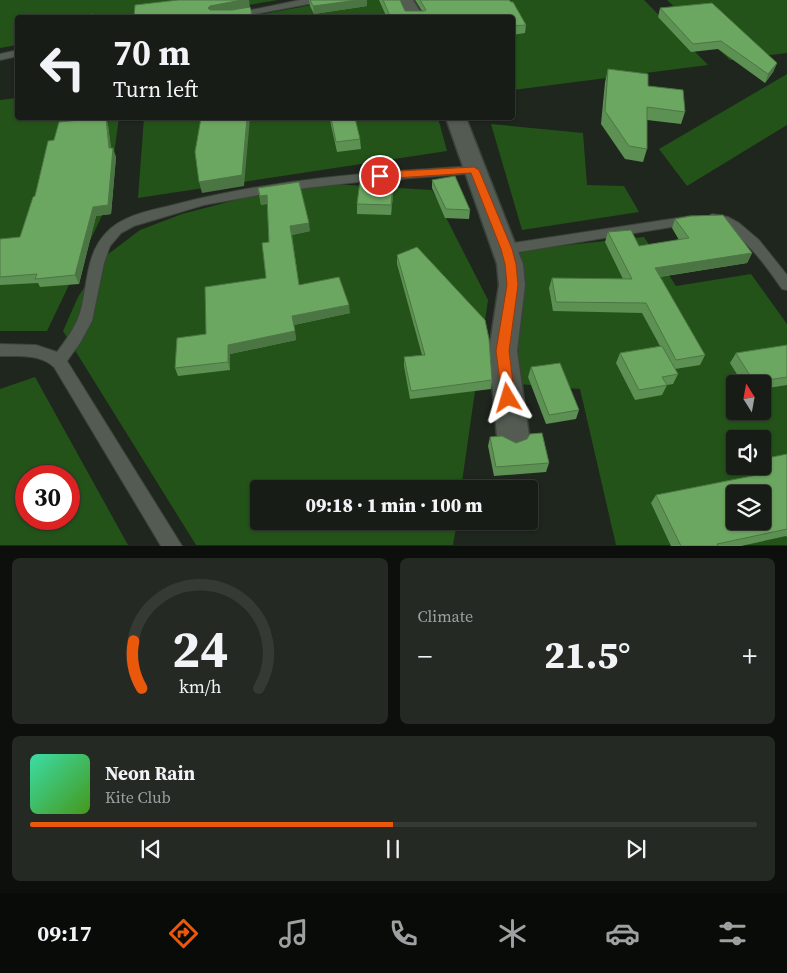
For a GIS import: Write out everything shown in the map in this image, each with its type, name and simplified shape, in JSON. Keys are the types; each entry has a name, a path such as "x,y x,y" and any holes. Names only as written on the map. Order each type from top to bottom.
{"street":[{"path":"405,0 414,15"},
{"path":"457,120 474,170 506,249 512,285 503,351 513,436"}],"lane":[{"path":"232,15 314,0"},
{"path":"0,57 15,54"},
{"path":"58,362 77,338 87,313 99,252 112,234 124,226 142,218 188,205 309,182 395,174 474,170"},
{"path":"506,249 681,221 714,218 724,220 740,230 766,256 787,284"},
{"path":"0,350 27,350 44,353 58,362 70,378 156,522 173,546"}],"green space":[{"path":"0,0 278,0 189,15 15,15 15,45 0,48"},
{"path":"340,0 390,0 397,15 257,15"},
{"path":"426,0 644,0 708,65 515,90 515,15 498,15"},
{"path":"667,0 787,0 787,53 730,60"},
{"path":"787,74 787,125 687,186 659,149"},
{"path":"15,98 15,120 119,120 107,205 47,331 0,331 0,100"},
{"path":"144,120 439,120 447,151 138,198"},
{"path":"491,124 583,133 587,185 624,186 639,212 522,230"},
{"path":"332,184 432,190 488,300 462,480 250,480 250,530 456,530 453,545 196,545 63,331 78,297 103,258 140,230 182,214 247,197"},
{"path":"644,237 676,286 751,274 787,324 787,545 616,545 580,389 518,384 520,250"},
{"path":"35,377 128,545 0,545 0,389"}],"building":[{"path":"178,0 242,0 208,8 210,10 232,10 250,7 252,14 134,15 135,5"},
{"path":"310,0 358,0 313,6"},
{"path":"383,0 400,0 405,11 424,11 426,10 420,0 509,0 513,2 526,25 515,26 515,15 390,15"},
{"path":"712,3 777,63 768,74 721,41 693,44 660,8"},
{"path":"608,69 648,74 648,86 683,90 685,112 647,107 647,149 629,146 605,111"},
{"path":"106,120 109,148 113,148 108,205 93,207 75,275 35,279 37,274 0,277 0,239 20,237 33,197 35,196 48,141 54,140 59,122"},
{"path":"201,120 247,120 242,175 199,182 195,152"},
{"path":"331,120 355,120 360,139 336,142"},
{"path":"361,173 394,174 391,205 357,204"},
{"path":"455,176 470,210 446,209 432,180"},
{"path":"299,182 309,223 290,226 299,285 339,277 349,305 292,316 295,331 228,345 228,362 175,368 177,338 206,334 205,287 266,278 262,243 269,242 267,195 260,196 258,188"},
{"path":"723,215 752,253 655,268 705,355 676,360 646,303 556,302 552,278 632,279 608,232 631,230 639,246 689,238 675,219 691,216"},
{"path":"417,247 485,320 489,339 492,380 411,391 404,357 425,355 397,255"},
{"path":"787,345 787,377 771,379 771,375 750,375 736,353"},
{"path":"662,346 678,374 662,377 667,385 639,390 620,353"},
{"path":"560,363 579,410 549,415 531,367"},
{"path":"542,433 549,463 496,467 490,437 502,436 516,443 527,439 530,434"},
{"path":"787,454 787,529 717,544 718,546 681,546 656,495 757,475 771,475 771,457"}],"route":[{"path":"380,176 474,170 506,249 510,264 511,303 503,351 508,398"}]}
